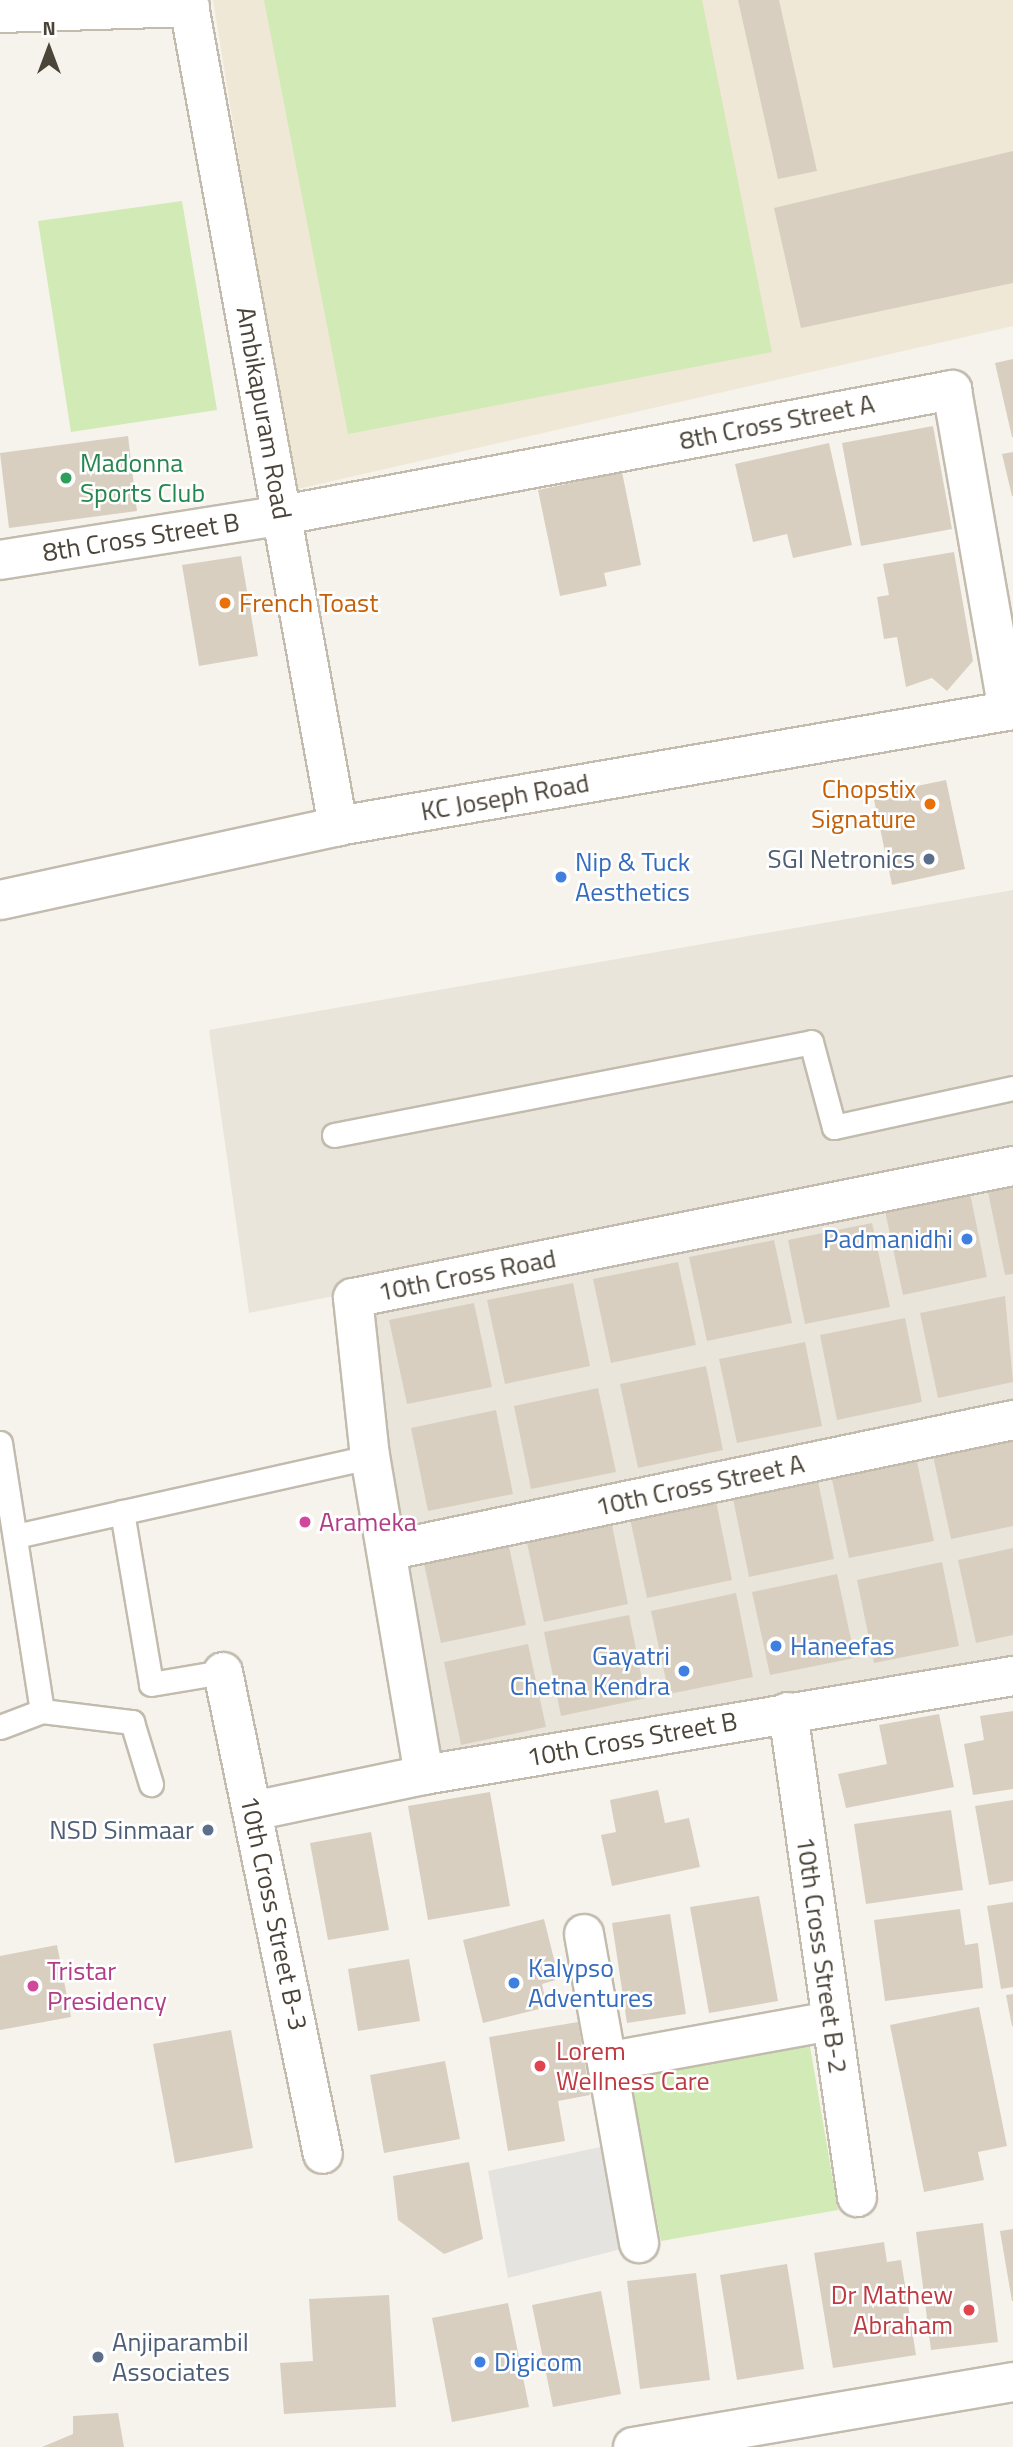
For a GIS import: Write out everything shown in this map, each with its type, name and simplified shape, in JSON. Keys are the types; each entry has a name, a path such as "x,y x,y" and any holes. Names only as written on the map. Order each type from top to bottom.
{"street":[{"path":"0,13 189,4"},
{"name":"Ambikapuram Road","path":"189,4 338,826"},
{"name":"8th Cross Street A","path":"283,515 951,390 1011,710"},
{"name":"8th Cross Street B","path":"0,560 283,515"},
{"name":"KC Joseph Road","path":"0,900 338,826 1011,710"},
{"name":"10th Cross Road","path":"424,1775 370,1457 353,1298 1013,1166"},
{"name":"10th Cross Street A","path":"387,1551 1013,1420"},
{"name":"10th Cross Street B-3","path":"223,1672 323,2154"},
{"name":"10th Cross Street B","path":"253,1811 424,1775 1013,1676"},
{"name":"10th Cross Street B-2","path":"788,1712 857,2197"},
{"path":"584,1934 611,2061 622,2190 639,2243"},
{"path":"611,2061 831,2021"},
{"path":"633,2447 1013,2382"}],"lane":[{"path":"334,1135 811,1042 834,1127 1013,1088"},
{"path":"0,1443 42,1711"},
{"path":"16,1536 370,1457"},
{"path":"122,1512 151,1684 223,1672"},
{"path":"0,1727 42,1711 132,1722 151,1784"}],"shaded area":[{"path":"213,0 1013,0 1013,326 293,490"},
{"path":"1013,890 1013,1664 431,1765 354,1292 249,1313 209,1030"},
{"path":"605,2146 625,2248 508,2278 488,2171"}],"green space":[{"path":"264,0 702,0 772,352 348,434"},
{"path":"182,201 217,410 71,432 38,221"},
{"path":"809,2041 838,2210 661,2241 631,2087 646,2069"}],"building":[{"path":"738,0 779,0 817,171 778,179"},
{"path":"1013,151 1013,283 801,328 774,208"},
{"path":"1013,359 1013,437 1012,437 995,363"},
{"path":"933,426 952,529 861,546 842,443"},
{"path":"128,436 137,511 9,528 0,453"},
{"path":"829,443 852,545 793,558 787,534 753,542 735,464"},
{"path":"1013,452 1013,496 1012,496 1002,454"},
{"path":"622,472 641,565 604,573 607,586 560,596 538,490"},
{"path":"954,552 973,661 947,691 932,678 906,687 897,637 884,639 877,597 889,595 883,564"},
{"path":"241,556 258,656 199,666 182,565"},
{"path":"946,780 965,869 892,885 873,795"},
{"path":"1013,1187 1013,1274 1005,1275 988,1192"},
{"path":"970,1193 987,1277 903,1295 885,1211"},
{"path":"872,1223 890,1307 805,1324 788,1240"},
{"path":"774,1240 792,1323 707,1341 689,1257"},
{"path":"678,1262 696,1345 611,1363 593,1279"},
{"path":"573,1283 590,1366 505,1384 487,1300"},
{"path":"1005,1296 1013,1382 938,1398 920,1313"},
{"path":"474,1303 492,1387 407,1404 389,1320"},
{"path":"905,1318 922,1402 837,1420 820,1335"},
{"path":"805,1342 822,1426 737,1443 719,1359"},
{"path":"706,1366 723,1450 638,1468 620,1384"},
{"path":"598,1388 616,1472 531,1489 514,1406"},
{"path":"496,1410 513,1494 428,1511 411,1428"},
{"path":"1013,1439 1013,1526 951,1539 933,1456"},
{"path":"916,1457 934,1541 849,1558 831,1475"},
{"path":"817,1476 834,1559 749,1577 732,1494"},
{"path":"715,1496 732,1580 647,1598 629,1514"},
{"path":"611,1520 628,1604 544,1622 526,1538"},
{"path":"508,1542 526,1625 441,1643 423,1559"},
{"path":"1013,1548 1013,1635 976,1643 958,1560"},
{"path":"942,1562 959,1646 874,1663 857,1580"},
{"path":"837,1574 855,1658 770,1675 752,1592"},
{"path":"736,1593 753,1677 669,1694 651,1611"},
{"path":"629,1615 646,1698 561,1716 544,1632"},
{"path":"528,1644 546,1727 461,1745 444,1662"},
{"path":"1013,1711 1013,1789 973,1795 964,1744 984,1740 980,1716"},
{"path":"939,1714 954,1787 846,1808 838,1774 887,1764 879,1725"},
{"path":"658,1790 665,1823 689,1818 700,1867 612,1886 601,1835 616,1832 610,1800"},
{"path":"490,1792 510,1906 428,1920 408,1806"},
{"path":"1013,1800 1013,1881 989,1885 975,1806"},
{"path":"951,1810 963,1890 866,1904 854,1824"},
{"path":"371,1832 389,1930 328,1940 310,1843"},
{"path":"759,1896 778,2001 709,2013 690,1907"},
{"path":"1013,1902 1013,1987 1001,1989 987,1906"},
{"path":"960,1909 965,1945 978,1943 983,1988 885,2001 874,1920"},
{"path":"670,1914 686,2014 627,2023 612,1923"},
{"path":"544,1919 559,1979 542,1984 547,2007 483,2023 463,1940"},
{"name":"Tristar Presidency","path":"57,1945 71,2017 0,2030 0,1956"},
{"path":"409,1959 420,2021 358,2031 348,1969"},
{"path":"1013,1994 1013,2026 1012,2026 1006,1995"},
{"path":"979,2007 1007,2146 978,2152 984,2180 924,2192 890,2025"},
{"name":"Lorem Wellness Care","path":"578,2022 590,2095 558,2101 565,2141 508,2151 489,2037"},
{"path":"231,2030 253,2148 175,2163 153,2044"},
{"path":"445,2061 460,2139 384,2153 370,2075"},
{"path":"469,2162 483,2239 444,2254 398,2220 393,2176"},
{"path":"983,2223 998,2342 931,2350 916,2232"},
{"path":"1013,2229 1013,2301 1012,2301 1000,2231"},
{"path":"884,2242 887,2262 901,2260 916,2355 833,2368 814,2253"},
{"path":"787,2264 804,2369 737,2380 720,2275"},
{"path":"696,2273 710,2380 640,2389 627,2281"},
{"path":"601,2291 621,2394 553,2407 532,2305"},
{"path":"389,2295 396,2407 284,2414 280,2363 313,2361 309,2299"},
{"name":"Digicom","path":"508,2303 529,2407 452,2422 432,2318"},
{"path":"118,2413 124,2447 42,2447 73,2434 73,2416"}],"place":[{"name":"Madonna Sports Club","path":"66,478"},
{"name":"French Toast","path":"225,603"},
{"name":"Chopstix Signature","path":"930,804"},
{"name":"SGI Netronics","path":"929,859"},
{"name":"Nip & Tuck Aesthetics","path":"561,877"},
{"name":"Padmanidhi","path":"967,1239"},
{"name":"Arameka","path":"305,1522"},
{"name":"Haneefas","path":"776,1646"},
{"name":"Gayatri Chetna Kendra","path":"684,1671"},
{"name":"NSD Sinmaar","path":"208,1830"},
{"name":"Kalypso Adventures","path":"514,1983"},
{"name":"Tristar Presidency","path":"33,1986"},
{"name":"Lorem Wellness Care","path":"540,2066"},
{"name":"Dr Mathew Abraham","path":"969,2310"},
{"name":"Anjiparambil Associates","path":"98,2357"},
{"name":"Digicom","path":"480,2362"}]}
